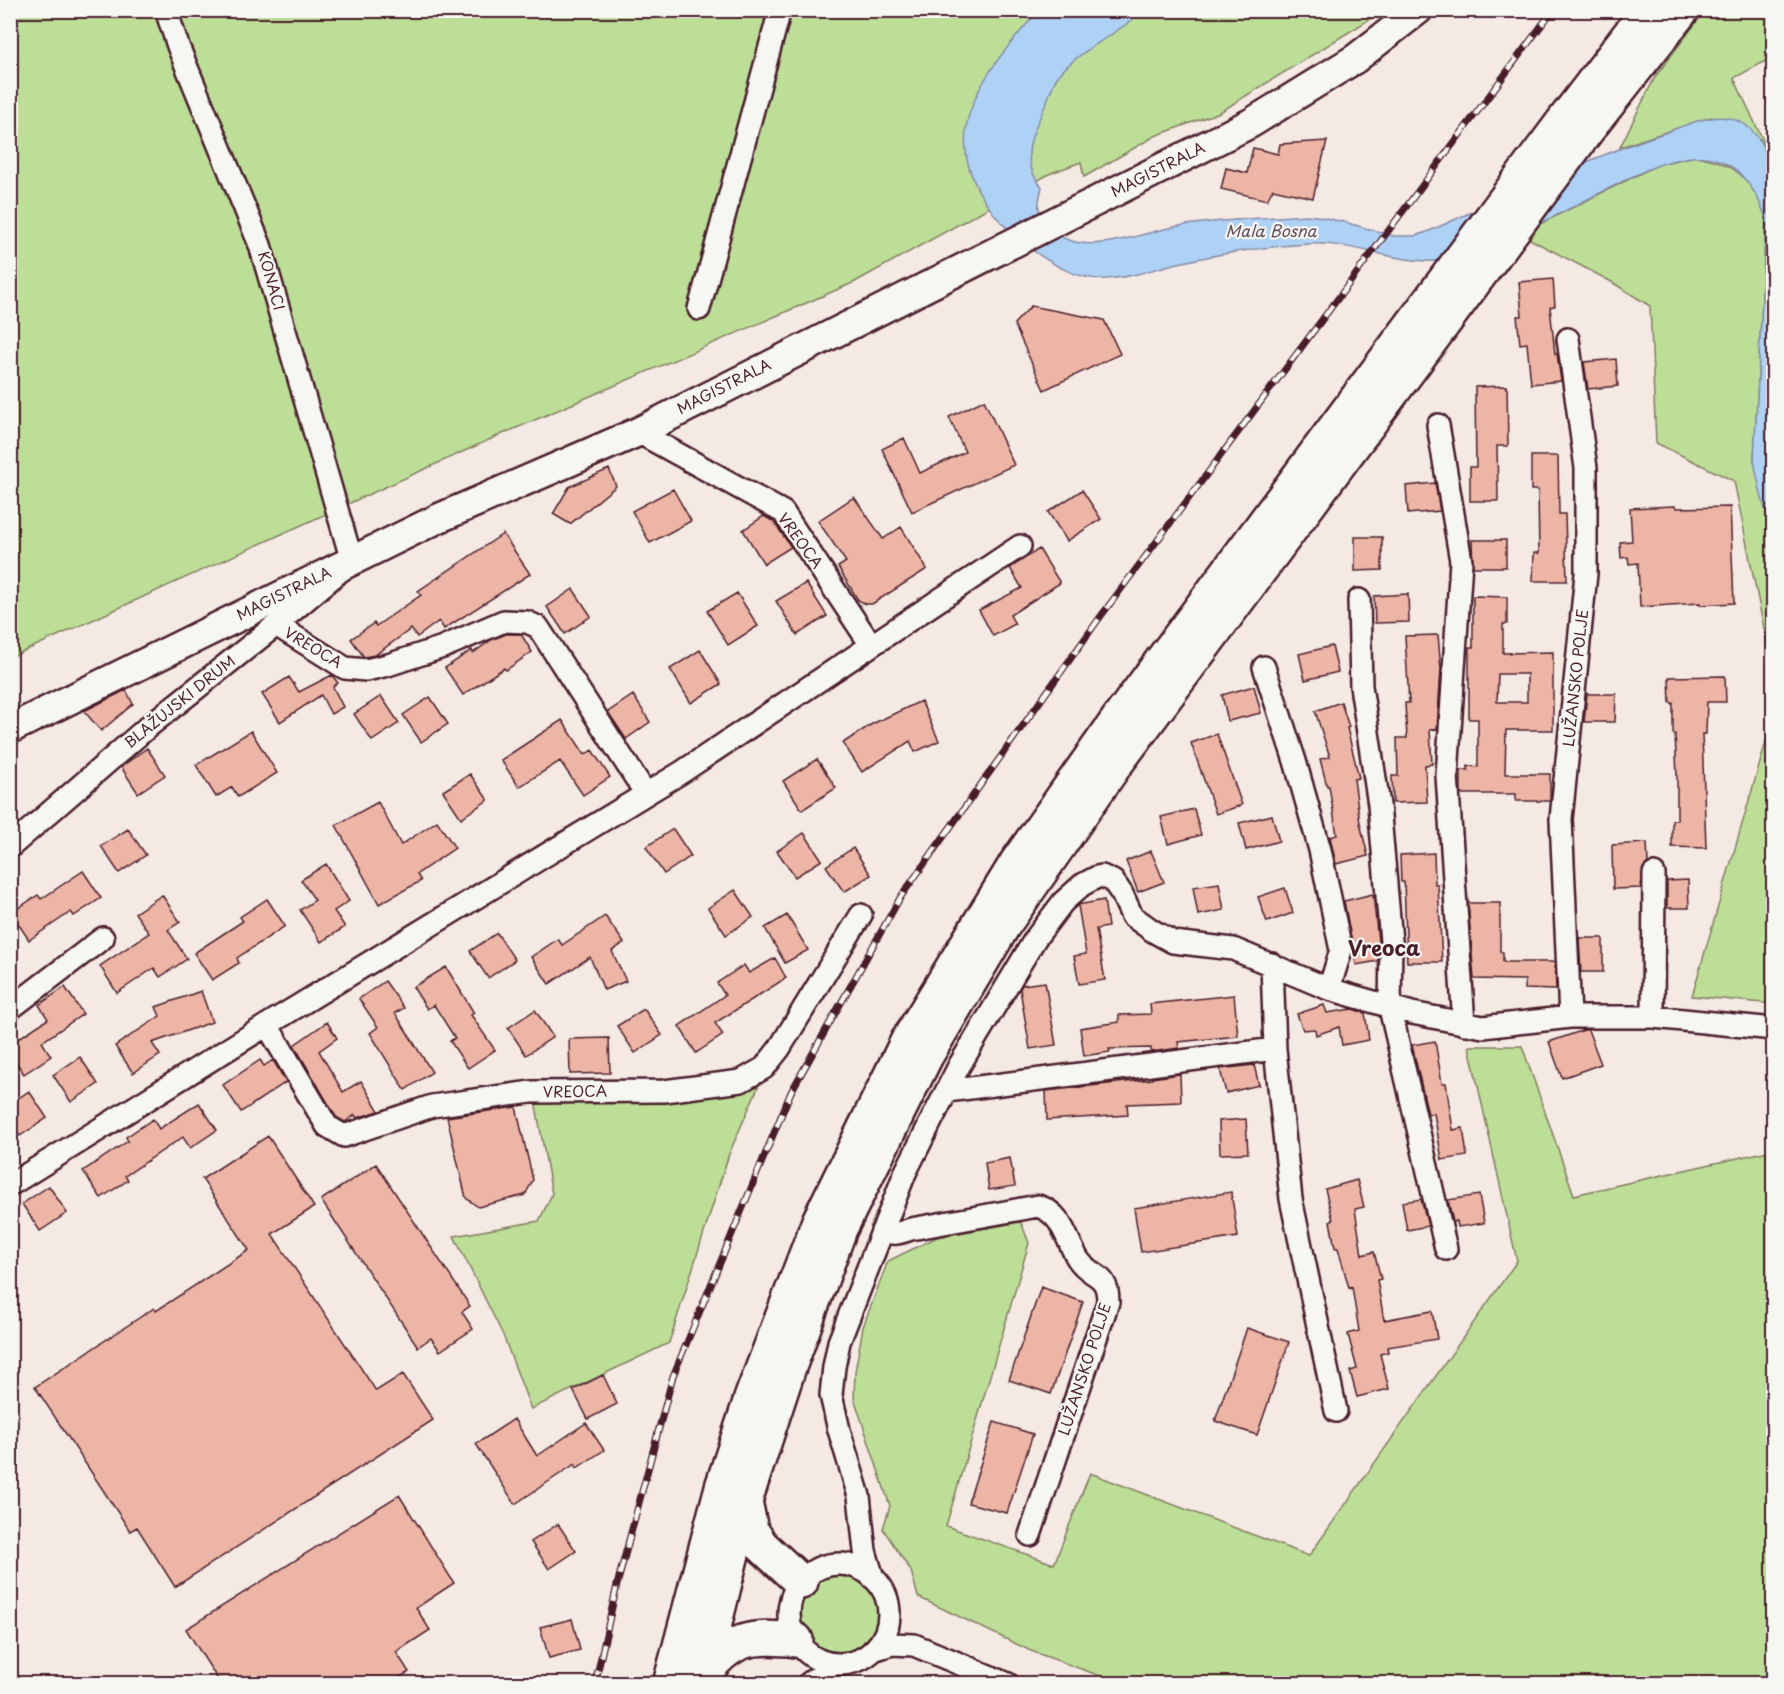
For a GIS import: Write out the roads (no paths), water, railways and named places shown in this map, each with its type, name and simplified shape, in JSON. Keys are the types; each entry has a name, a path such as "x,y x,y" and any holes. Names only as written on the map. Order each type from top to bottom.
{"highway":[{"path":"701,1681 745,1501 788,1370 840,1229 926,1056 1004,926 1115,765 1481,273 1648,10"},
{"path":"670,1683 722,1487 752,1395 819,1221 907,1042 1024,852 1126,709 1448,275 1576,124 1682,10"},
{"path":"745,1501 751,1530 761,1545 801,1582"},
{"path":"701,1681 715,1659 730,1646 746,1640 763,1637 802,1647"}],"main road":[{"name":"MAGISTRALA","path":"10,729 437,519 638,432 1251,123 1355,58 1418,10"}],"street":[{"name":"KONACI","path":"166,10 178,46 260,245 352,561"},
{"path":"699,309 780,10"},
{"name":"LUŽANSKO POLJE","path":"1568,339 1586,468 1586,574 1561,819 1570,1017"},
{"path":"1438,424 1461,561 1447,776 1464,1024"},
{"name":"VREOCA","path":"638,432 783,512 871,645"},
{"path":"10,1185 646,794 1020,546"},
{"name":"BLAŽUJSKI DRUM","path":"10,847 149,726 352,561"},
{"path":"1359,600 1361,686 1379,805 1391,941 1390,1008 1446,1249"},
{"name":"VREOCA","path":"276,625 345,668 366,670 443,647 504,621 527,622 538,627 646,794"},
{"path":"1264,667 1295,761 1320,850 1341,950 1329,989"},
{"path":"1653,1017 1654,874"},
{"path":"914,1646 898,1631 888,1613 884,1594 873,1578 865,1551 859,1496 831,1395 839,1342 906,1173 947,1091 1035,939 1063,902 1082,885 1102,876 1113,881 1132,916 1173,942 1233,949 1329,989 1390,1008 1483,1028 1570,1017 1653,1017 1773,1029"},
{"name":"VREOCA","path":"267,1025 327,1126 344,1136 432,1106 531,1092 664,1091 741,1081 764,1068 779,1049 861,915"},
{"path":"10,1009 103,938"},
{"path":"1272,964 1275,1049 1291,1199 1336,1411"},
{"path":"947,1091 1275,1049"},
{"name":"LUŽANSKO POLJE","path":"882,1231 892,1234 911,1228 1038,1206 1056,1215 1079,1260 1104,1281 1108,1289 1108,1302 1030,1535"},
{"path":"832,1565 851,1546 862,1527"},
{"path":"873,1578 854,1567 832,1565 821,1568 801,1582 795,1592 790,1610 791,1629 802,1647 816,1659 834,1664 855,1661 873,1650 892,1644 914,1646 1008,1683"},
{"path":"873,1650 885,1633 888,1613"},
{"path":"802,1647 808,1683 834,1664"}],"water":[{"name":"Mala Bosna","path":"1038,11 1142,11 1077,57 1058,76 1032,137 1029,157 1035,177 1042,187 1039,209 1042,218 1050,228 1064,238 1080,243 1115,241 1186,225 1305,215 1344,222 1394,236 1414,236 1576,166 1690,123 1721,117 1739,121 1753,131 1758,138 1773,171 1773,526 1763,503 1754,460 1766,218 1749,184 1731,167 1707,157 1668,162 1632,176 1513,236 1454,259 1417,260 1345,246 1309,244 1224,254 1123,277 1105,279 1082,276 1060,268 1040,256 1007,228 981,196 967,159 965,140 968,120 975,99 1003,53"}],"railway":[{"path":"595,1684 617,1585 673,1376 791,1092 900,898 1101,616 1553,10"}],"district":[{"name":"Vreoca","path":"1384,949"}]}
